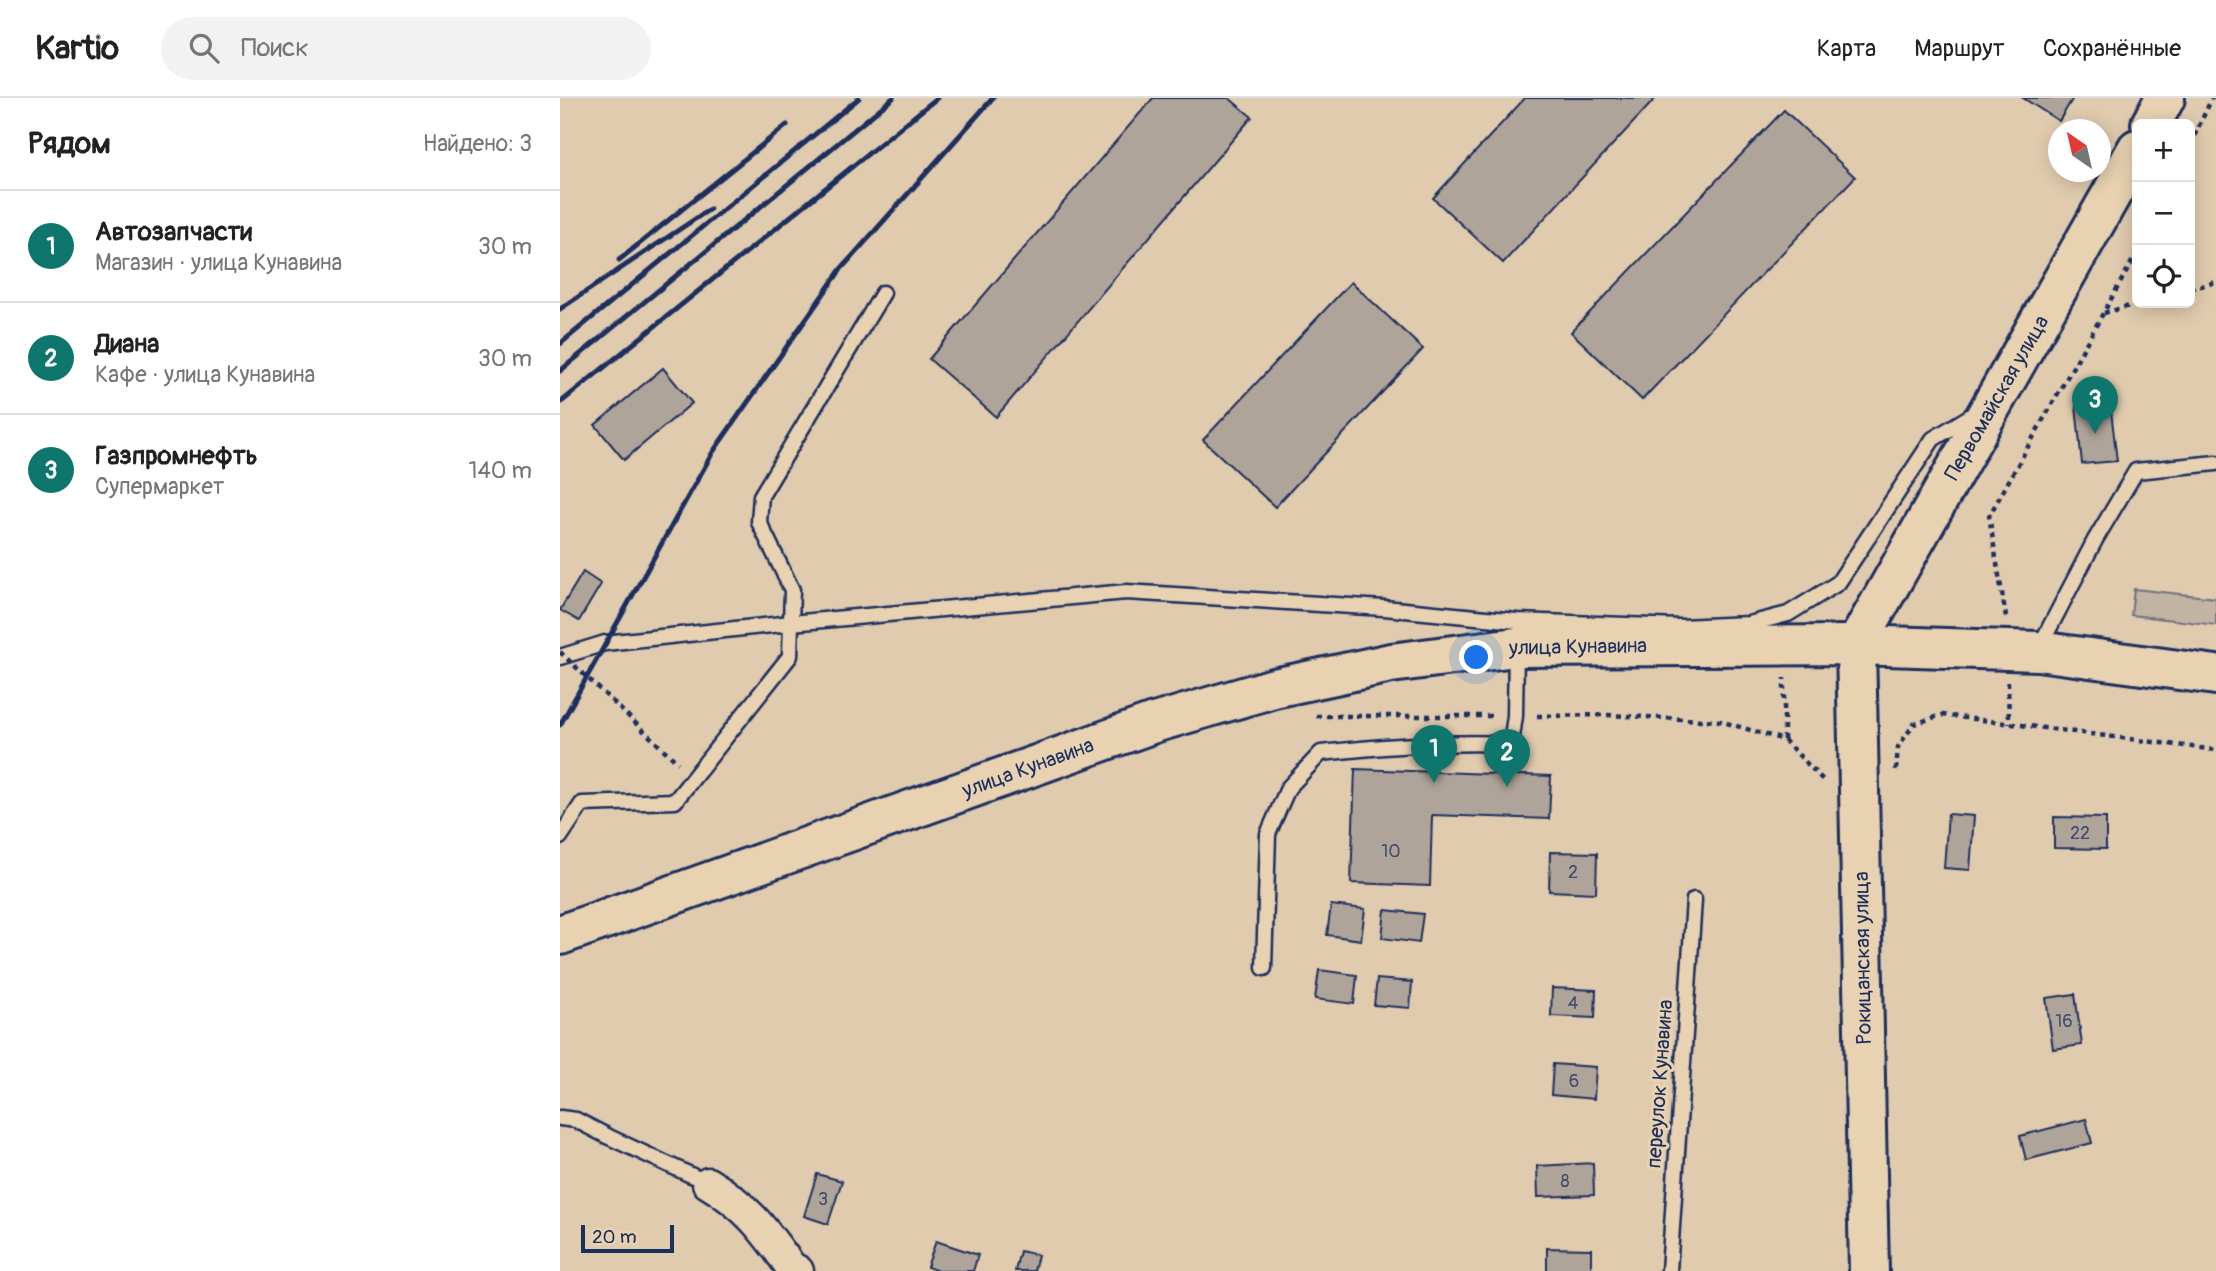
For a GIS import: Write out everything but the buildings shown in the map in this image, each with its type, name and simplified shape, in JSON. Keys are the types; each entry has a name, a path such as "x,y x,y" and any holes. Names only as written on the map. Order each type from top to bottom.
{"main road":[{"path":"2154,119 2165,98"},
{"name":"Первомайская улица","path":"1856,645 2132,158"},
{"name":"улица Кунавина","path":"560,935 1154,723 1274,688 1391,663 1516,647 1856,645 2023,650 2216,675"},
{"name":"Рокицанская улица","path":"1856,645 1869,1271"}],"street":[{"path":"708,1182 732,1197 757,1221 791,1267 798,1271"}],"lane":[{"path":"560,837 582,804 675,801 790,656 792,590 759,522 761,496 883,293"},
{"path":"560,654 605,643 1126,592 1384,608 1517,621 1679,627 1749,624 1788,614 1838,583 1933,439 1996,400"},
{"path":"2023,650 2095,540 2136,471 2216,463"},
{"path":"1265,968 1268,834 1288,788 1321,753 1382,746 1474,742 1511,744 1516,716 1516,647"},
{"name":"переулок Кунавина","path":"1669,1271 1694,900"},
{"path":"560,1118 576,1120 609,1138 708,1182"}],"path":[{"path":"2195,134 2212,98"},
{"path":"2009,723 2023,650 2006,614 1989,516 2132,262"},
{"path":"2195,288 2216,282"},
{"path":"2104,313 2132,305"},
{"path":"1784,645 1784,740"},
{"path":"560,654 694,778"},
{"path":"1311,716 1608,715 1720,721 1784,740 1823,782 1860,784 1894,783 1898,747 1914,724 1942,715 2216,750"}],"shaded area":[{"path":"2134,589 2216,598 2216,625 2131,615"}],"railway":[{"path":"560,344 859,98"},
{"path":"560,371 893,98"},
{"path":"560,403 937,98"},
{"path":"560,725 713,452 841,269 993,98"},
{"path":"619,260 787,125"},
{"path":"560,309 710,209"}],"place":[{"name":"Газпромнефть","path":"2095,434"},
{"name":"Автозапчасти","path":"1434,783"},
{"name":"Диана","path":"1507,787"}]}
